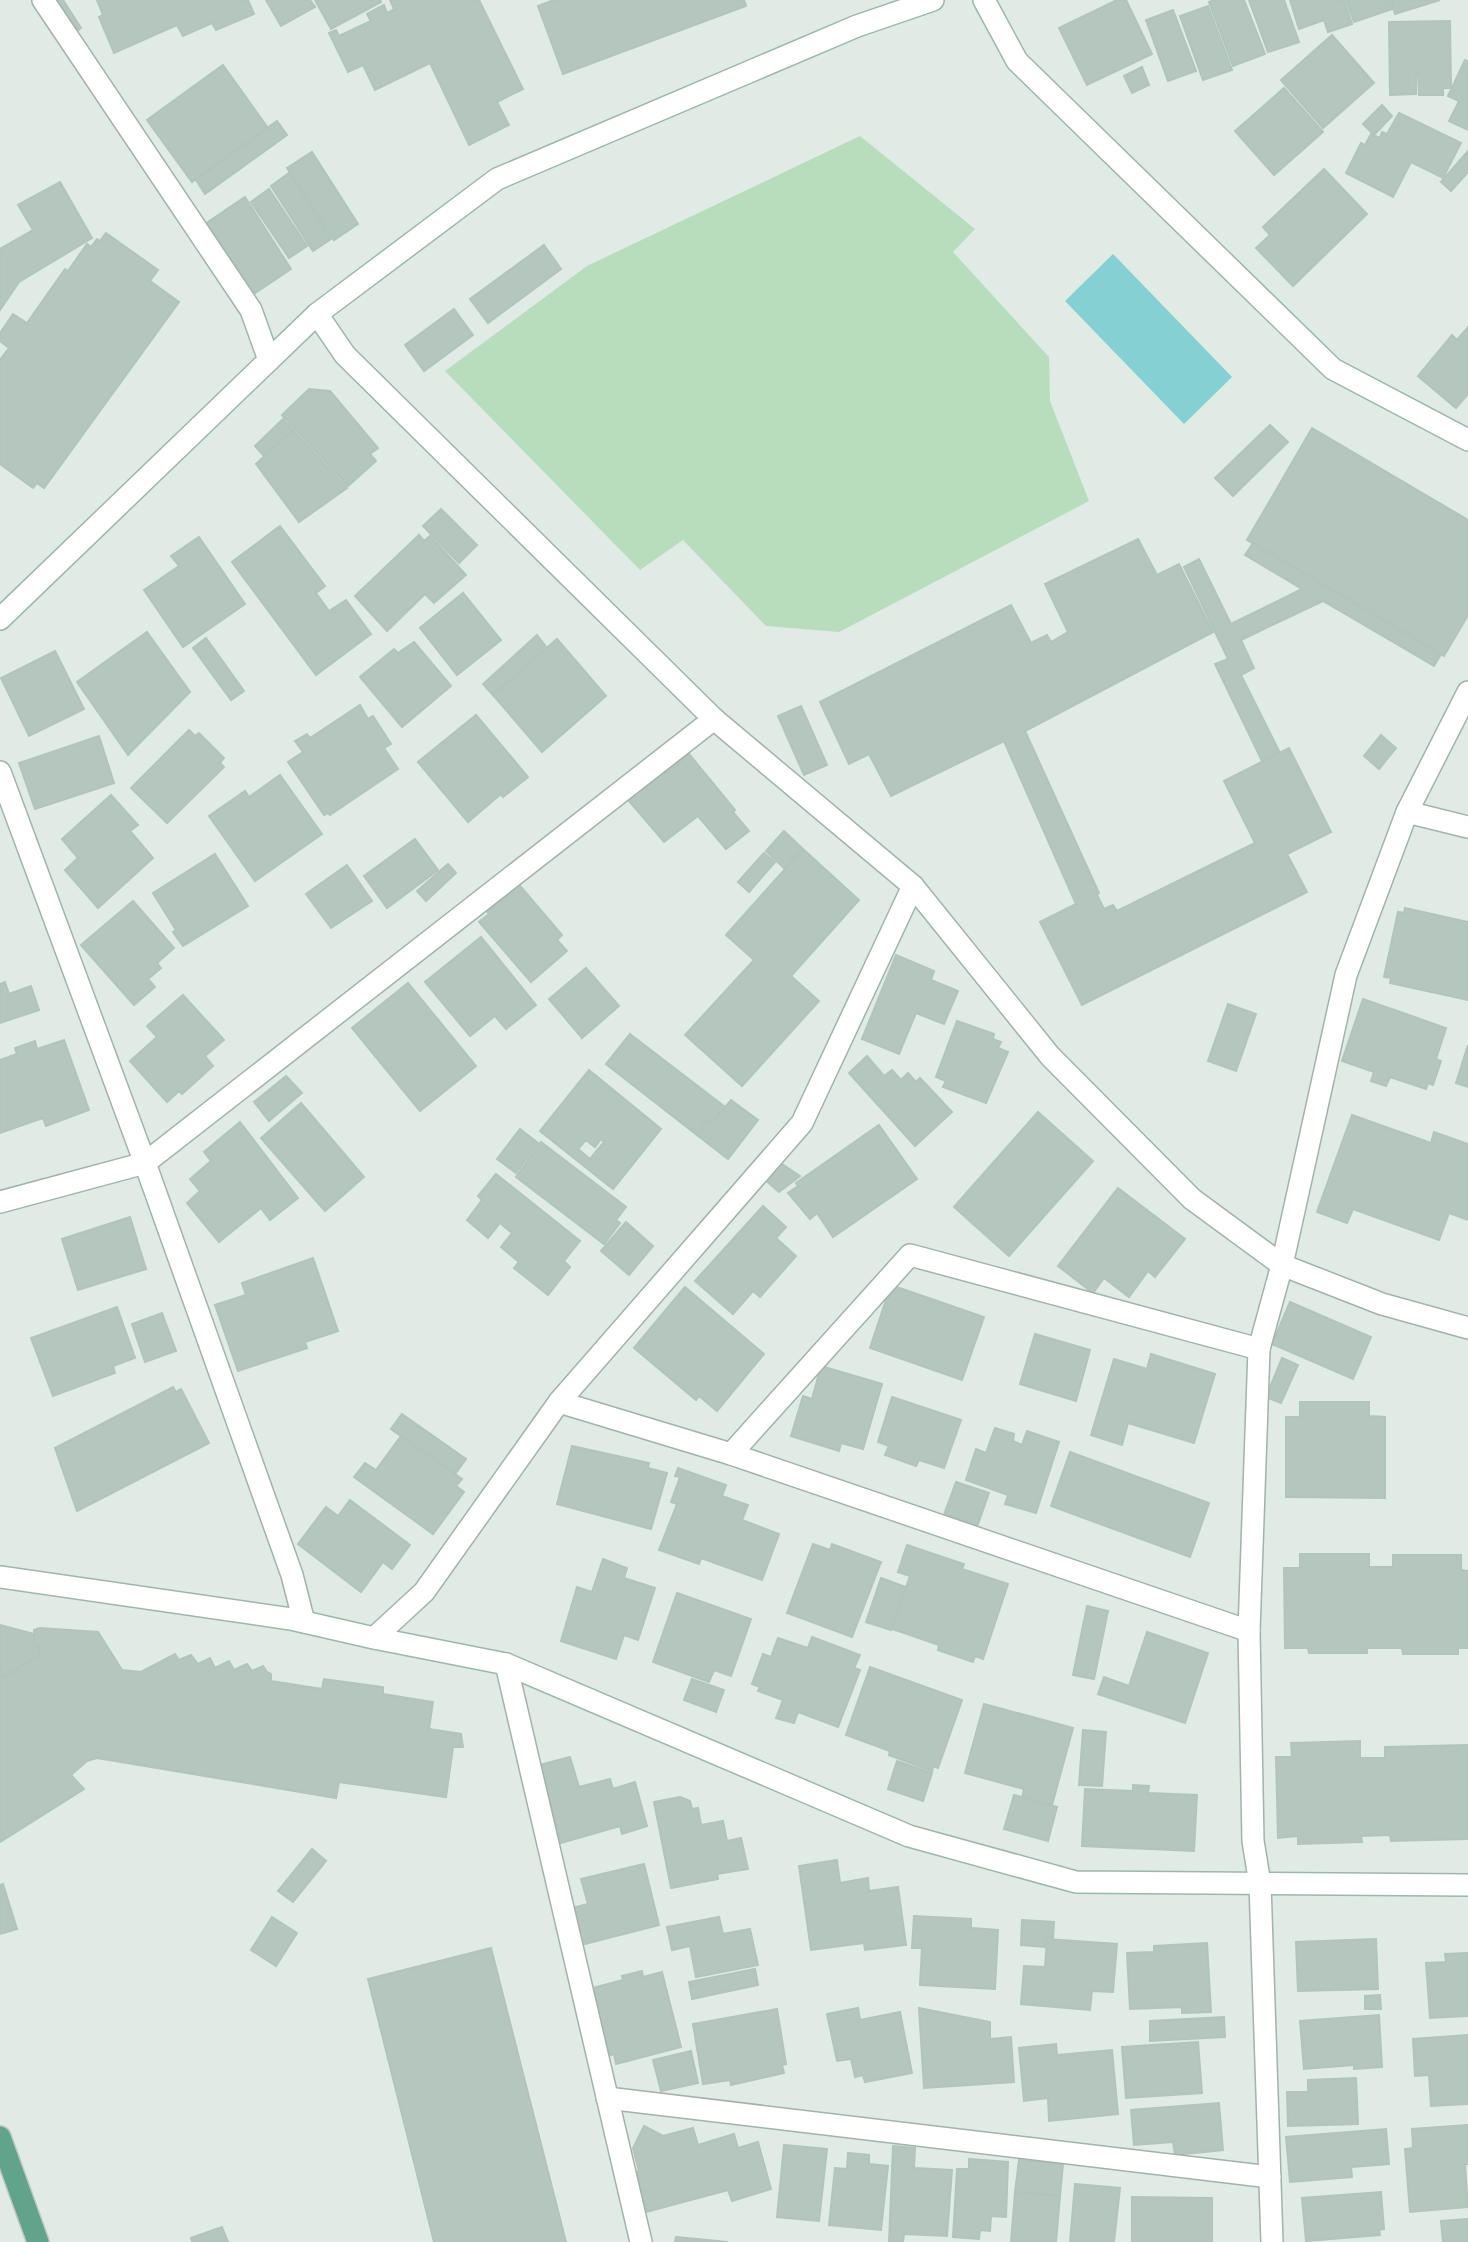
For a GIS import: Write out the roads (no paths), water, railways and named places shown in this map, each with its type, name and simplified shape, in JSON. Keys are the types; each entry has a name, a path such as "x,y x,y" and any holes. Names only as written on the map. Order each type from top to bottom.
{"main road":[{"path":"0,2137 38,2242"}],"street":[{"path":"43,0 251,310 269,360"},
{"path":"0,619 317,314 497,179 857,26 933,0"},
{"path":"984,0 1017,61 1333,369 1468,440"},
{"path":"317,314 345,355 714,719 913,886 1050,1056 1192,1199 1282,1265 1382,1304 1468,1328"},
{"path":"1272,2242 1260,1884 1253,1840 1249,1631 1259,1349 1282,1265 1346,975 1408,812 1468,692"},
{"path":"0,1202 145,1163 714,719"},
{"path":"0,772 145,1163 292,1575 304,1622"},
{"path":"1408,812 1468,827"},
{"path":"374,1638 424,1592 559,1402 802,1123 913,886"},
{"path":"731,1454 910,1255 1259,1349"},
{"path":"559,1402 731,1454 1249,1631"},
{"path":"0,1577 304,1622 506,1664 909,1836 1076,1882 1468,1885"},
{"path":"506,1664 641,2242"},
{"path":"607,2098 1270,2178"}],"water":[{"path":"1113,254 1232,377 1184,424 1065,301"}]}
